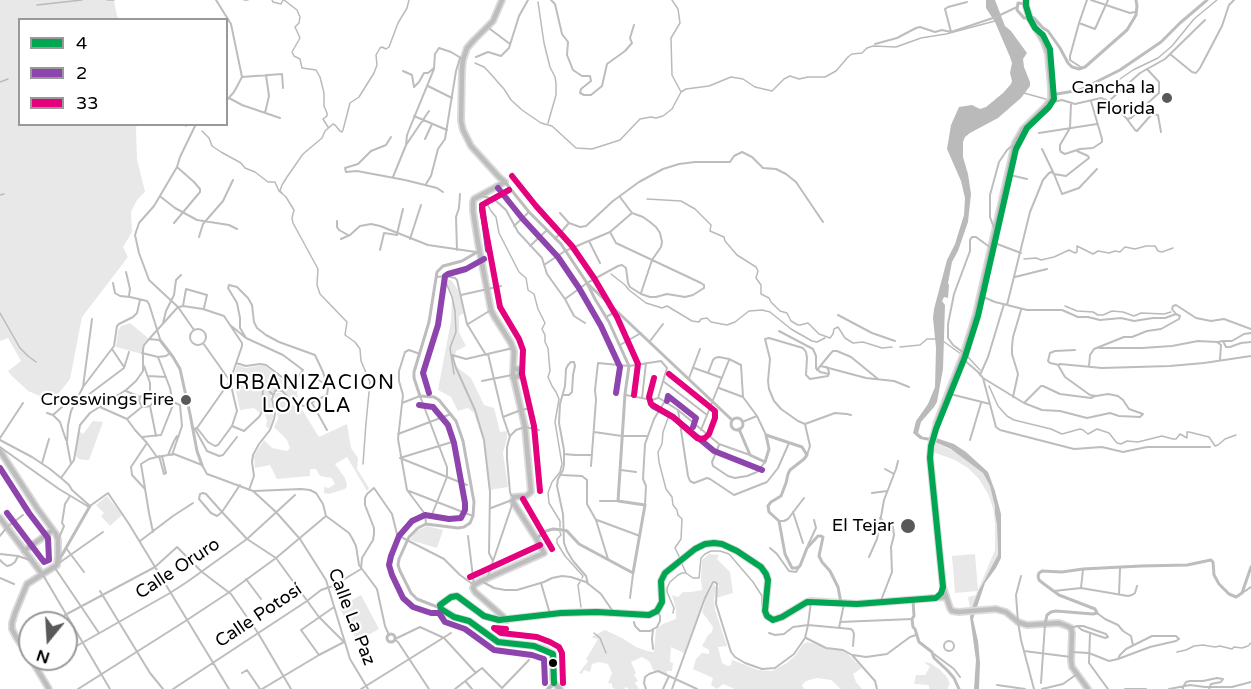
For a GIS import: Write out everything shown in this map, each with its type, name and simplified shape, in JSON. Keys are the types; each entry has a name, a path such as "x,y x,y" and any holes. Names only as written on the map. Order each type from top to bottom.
{"main road":[{"path":"503,0 500,15 490,29 476,42 466,60 464,120 473,144 501,174 505,182"},
{"path":"503,0 494,21 467,48 462,59 461,121 471,146 505,182"},
{"path":"1026,2 1027,18 1043,35 1050,49 1053,102 1024,132 1016,149 974,332 935,431 930,453 943,587 952,611 1001,610 1018,622 1027,625 1059,623 1071,628 1072,667 1088,689"},
{"path":"993,244 1016,143 1023,129 1050,102 1053,95"},
{"path":"505,182 478,196 474,199 473,206 478,252 491,310 513,348 514,369 519,370 520,374 513,376 525,427 531,492 513,500 544,553 474,585 475,592 507,620"},
{"path":"0,451 58,540 56,566 27,584 15,613 12,629 18,640"},
{"path":"0,518 42,574"},
{"path":"24,551 53,530"},
{"path":"554,687 553,654 534,646 498,642 469,621 450,615 443,607 448,598 457,596 484,616 494,620 550,614 644,615 653,613 662,602 661,581 665,573 695,549 714,543 737,551 761,567 768,580 765,612 773,620 811,601 857,604 946,597"},
{"path":"936,598 943,587"},
{"path":"39,671 49,689"}],"street":[{"path":"216,0 227,18"},
{"path":"476,57 488,52 501,56 509,48 519,16 528,0"},
{"path":"551,0 555,4 562,34 568,42 567,55 573,70 582,76 590,76 591,81 581,89 580,93 584,95 591,95 602,86 607,64 632,43 630,38 634,25"},
{"path":"1082,68 1070,60 1070,56 1079,23 1089,0 1132,14 1137,9"},
{"path":"1079,23 1095,29 1108,0"},
{"path":"1018,3 1018,12 1027,18 1034,18 1048,31 1068,63 1072,67 1082,68 1127,30 1136,15 1136,0"},
{"path":"1053,95 1080,90 1120,69 1161,42 1207,0"},
{"path":"1170,54 1196,73 1222,26 1229,5 1234,0"},
{"path":"951,32 945,9 967,2"},
{"path":"875,44 897,38 920,27 935,32 942,30 951,32 996,17 1018,3 1026,2"},
{"path":"228,19 242,77 230,98 242,105 280,118"},
{"path":"1109,101 1140,73 1165,59 1205,20"},
{"path":"490,29 510,45"},
{"path":"406,145 407,135 434,68 435,54 439,48 443,49 462,59 456,71 444,143 438,149 431,176 426,184"},
{"path":"404,71 412,75 414,87 424,73 434,68"},
{"path":"1127,119 1159,93 1159,82 1147,69"},
{"path":"265,113 269,96 266,75"},
{"path":"242,77 282,75 283,88"},
{"path":"427,85 452,98"},
{"path":"1053,102 1062,100 1071,103 1101,98 1109,101 1135,130 1152,114 1158,115 1161,132"},
{"path":"1071,103 1070,128 1060,145 1061,152 1065,154 1075,150 1093,148 1102,142 1090,100"},
{"path":"393,177 406,145 429,111"},
{"path":"414,116 447,130"},
{"path":"425,139 432,124"},
{"path":"1039,133 1097,124"},
{"path":"194,330 178,307 149,280 135,235 137,227 154,206 177,167 195,126"},
{"path":"391,137 386,145 371,151 358,164 348,166 345,170 426,184 443,192"},
{"path":"995,231 990,218 990,195 995,173 1007,150 1016,143"},
{"path":"1042,149 1062,194 1079,188 1097,169"},
{"path":"1075,150 1089,158 1066,176 1051,172 1041,183 1030,212 1015,277 982,377 998,429 1074,449 1102,447 1123,452 1147,447 1210,447"},
{"path":"560,213 570,223 580,227 586,226 639,182 663,169 695,162 730,162 734,156 742,152 752,157 763,168 776,169 786,174 795,182 823,222"},
{"path":"174,223 198,196 200,189 177,167"},
{"path":"1010,175 1027,179"},
{"path":"199,237 205,221 223,200 233,180"},
{"path":"505,182 529,212 566,251 606,317 629,366 618,501"},
{"path":"457,250 456,217 460,194"},
{"path":"160,196 197,220 229,225 237,229"},
{"path":"478,196 490,197 502,204 514,226 542,258 546,274 565,299 574,316 585,323"},
{"path":"620,197 632,213 643,217 656,227 662,242 652,260 641,294"},
{"path":"410,239 421,205"},
{"path":"397,234 403,209"},
{"path":"514,226 529,212"},
{"path":"544,265 566,251 610,231 632,213"},
{"path":"337,221 336,227 348,236"},
{"path":"555,239 570,223"},
{"path":"341,239 365,224 380,226 403,237"},
{"path":"530,246 547,230"},
{"path":"565,299 587,283 622,265 626,268 630,287 650,297 667,294 685,297 704,288 701,283 616,243 610,231"},
{"path":"380,250 384,233 428,245 478,252"},
{"path":"1020,253 972,237 954,294 948,324 948,338 953,345 982,377 1013,398 1024,403 1042,410 1060,411 1087,418 1110,413 1122,416 1140,417 1143,415 1142,412 1129,409 1118,396 1108,394 1091,398 1060,394 1043,386 1024,403"},
{"path":"589,241 600,263"},
{"path":"431,518 447,477 447,467 420,396 414,372 432,310 436,278 440,268 462,261 478,252"},
{"path":"1015,277 1047,269"},
{"path":"126,272 130,289 129,296"},
{"path":"163,322 174,295 177,280 181,275"},
{"path":"436,278 446,276 455,278 467,324 487,354 510,437"},
{"path":"113,283 115,293 120,296 129,296 149,304 156,332 180,369 202,465"},
{"path":"587,283 732,420 732,427 735,430 740,429"},
{"path":"246,338 240,328 237,303 228,288 229,285 237,287 248,297 257,328 279,342 315,355 328,388 327,395 304,406 294,403 280,390 275,391 272,399 274,419 270,430 254,452 251,490 310,490 316,493 326,516 349,533 352,538 361,569 377,590 389,641 392,642 420,627 444,638 476,673"},
{"path":"461,295 501,286"},
{"path":"183,306 186,289 207,295 203,309"},
{"path":"595,299 600,295"},
{"path":"982,296 1022,309 1062,310 1078,317 1100,320 1121,318 1134,321 1165,318 1176,314"},
{"path":"67,443 69,418 78,396 112,349 117,326 133,317 140,300"},
{"path":"1089,366 1090,353 1097,347 1124,337 1132,338 1148,331 1161,329 1179,319 1180,315 1176,314 1173,309 1176,305 1196,318 1211,321 1224,319 1251,331"},
{"path":"61,478 74,460 80,425 90,413 132,386 143,371 144,345 178,307 183,306 203,309 224,316 242,343 230,381 195,428"},
{"path":"1013,398 1018,374 1012,354 1013,338 1022,309"},
{"path":"467,324 491,310"},
{"path":"606,317 618,310"},
{"path":"838,315 872,333 895,341"},
{"path":"83,387 92,319"},
{"path":"650,341 663,324"},
{"path":"230,325 246,338 283,355 303,370 291,384 266,365 246,366 236,363"},
{"path":"200,329 205,333 206,338 202,343 197,344 192,341 191,335 194,330 200,329"},
{"path":"779,331 813,349 817,370 829,375"},
{"path":"1097,347 1152,347 1198,341 1232,341 1251,331"},
{"path":"620,345 641,333"},
{"path":"829,375 810,379 806,375 807,358 803,348 769,338 765,339 770,359 769,389 774,401 787,414 805,424 835,413 851,415"},
{"path":"149,339 160,340"},
{"path":"1223,341 1226,347 1251,342"},
{"path":"1218,342 1221,345 1220,360"},
{"path":"195,428 208,442 215,446 218,445 232,426 237,411 230,381 202,343"},
{"path":"493,561 489,553 491,508 488,467 480,423 452,355 466,359 513,348"},
{"path":"112,349 124,368"},
{"path":"689,378 700,349"},
{"path":"420,354 406,350 398,376 403,394 398,434 400,458 407,490 425,514 426,524"},
{"path":"1075,350 1055,351 1050,354 1048,361 1059,365 1102,368 1198,364 1251,356"},
{"path":"817,370 833,351 837,351 851,357 878,379"},
{"path":"74,406 124,368 129,352"},
{"path":"142,353 158,357 170,353"},
{"path":"661,361 663,354"},
{"path":"142,437 161,435 173,405 158,357"},
{"path":"708,373 713,360 719,357 741,365 743,398"},
{"path":"701,430 729,359"},
{"path":"591,466 598,363 629,366 661,361"},
{"path":"661,361 667,368"},
{"path":"563,395 569,395 572,392 574,362 571,362 566,369 566,382 560,404 559,423 564,464 557,486 563,514 564,543 573,561 586,576 588,584"},
{"path":"143,363 150,383 150,394 154,401"},
{"path":"642,398 646,363"},
{"path":"658,398 667,368 675,364"},
{"path":"1059,365 1071,382 1095,396"},
{"path":"820,366 847,374 894,381 909,387"},
{"path":"827,367 829,375"},
{"path":"693,368 722,378"},
{"path":"310,375 327,385"},
{"path":"148,376 166,377"},
{"path":"482,381 513,376"},
{"path":"663,381 707,415"},
{"path":"232,426 244,432 260,417 263,385 267,386 268,391 273,395"},
{"path":"719,388 743,398 756,416 770,449 765,462 757,472 735,478 728,476 712,462 719,444"},
{"path":"126,390 140,397"},
{"path":"140,397 143,394 150,394"},
{"path":"625,394 665,401 719,444 765,462"},
{"path":"949,394 990,404"},
{"path":"53,415 73,397 78,396"},
{"path":"402,403 420,396 434,397 439,400 456,421 463,441 474,502 470,523 458,528 426,524 418,528 406,540 398,565 415,597 443,607"},
{"path":"140,397 140,403 143,406"},
{"path":"153,531 141,464 159,456 170,455 182,426 180,405 173,402 154,401"},
{"path":"154,401 150,406 156,436"},
{"path":"630,598 645,505 646,486 643,479 643,461 647,436 665,401"},
{"path":"970,440 981,402"},
{"path":"23,403 0,439 61,478 90,507"},
{"path":"312,403 327,430"},
{"path":"100,406 127,419 159,456 166,473 164,474 159,456"},
{"path":"127,419 143,406 150,406"},
{"path":"503,417 531,408"},
{"path":"678,410 687,476 690,481 694,483 710,478 734,495 767,482 778,468 789,443"},
{"path":"47,413 60,422 71,464"},
{"path":"398,434 451,414"},
{"path":"742,422 756,416"},
{"path":"732,420 738,418 742,422"},
{"path":"742,422 740,429 750,455"},
{"path":"800,566 792,568 785,554 779,521 769,512 768,506 781,496 790,470 807,455 810,446 805,424"},
{"path":"488,578 513,500 508,473 507,447 510,437 516,430 525,427 539,430"},
{"path":"195,428 207,451 219,456 223,455 237,437"},
{"path":"594,432 622,436 647,436"},
{"path":"766,435 802,447 807,455"},
{"path":"42,464 49,439"},
{"path":"400,458 452,442"},
{"path":"145,489 132,475 131,467 147,443"},
{"path":"0,447 26,467 90,507"},
{"name":"Calle La Paz","path":"170,455 174,454 202,465 207,474 251,490 300,538 326,580 344,642 367,688"},
{"path":"564,454 592,455"},
{"path":"400,458 467,485"},
{"path":"869,557 877,539 887,491 898,461"},
{"path":"885,469 894,474"},
{"path":"620,470 636,472"},
{"path":"561,475 586,478 587,504 597,520 608,560"},
{"path":"240,485 222,512 217,516 199,500 200,494 206,494 222,512 247,539 276,558 319,617 344,642 261,689 247,670 242,673"},
{"path":"361,569 362,558 374,534 365,498 374,488 392,514 397,534 444,559 474,585"},
{"path":"407,490 473,516"},
{"path":"872,493 887,491"},
{"path":"56,566 90,507 108,494 140,542 228,689"},
{"name":"Calle Oruro","path":"78,645 170,593 202,572 247,539 295,495"},
{"path":"58,540 64,526 65,504 70,496"},
{"path":"779,521 788,519 804,498"},
{"path":"491,508 513,500"},
{"path":"600,501 645,505"},
{"path":"140,542 193,503"},
{"path":"793,512 803,543"},
{"path":"0,536 23,514"},
{"path":"78,689 228,593 276,558 326,516"},
{"path":"880,518 893,529"},
{"path":"597,520 640,536"},
{"path":"770,548 789,571 796,572 816,528 814,520"},
{"path":"880,603 892,572 891,547 894,534 892,521"},
{"path":"536,538 546,531 563,530 571,534 579,544 633,573"},
{"path":"56,566 103,532"},
{"path":"468,536 474,585"},
{"path":"807,548 818,536 823,537 819,556 830,571 843,603 839,628"},
{"path":"66,547 84,572"},
{"path":"72,611 155,567 177,547 202,572 231,594 258,633 291,689"},
{"path":"0,549 1,554 32,561"},
{"path":"0,560 7,566 15,562 18,556"},
{"path":"1133,646 1131,636 1118,625 1105,619 1095,609 1059,595 1039,580 1039,573 1042,571 1062,572 1083,569 1187,565 1211,560 1214,575 1219,584 1233,596 1238,596 1251,586"},
{"path":"56,566 99,633"},
{"path":"1242,593 1251,567"},
{"path":"1119,595 1120,568"},
{"name":"Calle Potosí","path":"173,689 321,590 361,569"},
{"path":"1081,588 1083,569"},
{"path":"42,574 63,611"},
{"path":"482,580 494,588 517,590 562,576 578,579 601,594 614,613"},
{"path":"1021,576 1016,595 1018,622 1034,689"},
{"path":"0,578 14,584"},
{"path":"246,579 261,599"},
{"path":"672,689 713,582 717,584 716,604 731,652 745,663 762,669 775,668 794,654 805,638 811,601"},
{"path":"541,583 550,614"},
{"path":"1054,591 1081,588 1132,596 1137,585"},
{"path":"100,591 150,673 163,689"},
{"path":"913,600 913,627 919,642 954,669 960,677"},
{"path":"319,655 301,630 334,607"},
{"path":"634,622 640,631 650,632 657,627 660,621 657,610"},
{"path":"1041,683 1047,615 1056,611 1097,613"},
{"path":"840,622 912,619"},
{"path":"769,633 784,634 793,627 808,625 839,628 853,631 853,646"},
{"path":"1071,628 1077,626 1083,626 1106,634 1108,637 1090,633 1077,626"},
{"path":"653,629 653,648"},
{"path":"361,689 367,688 452,633"},
{"path":"1090,633 1090,665 1108,689"},
{"path":"852,655 866,657 887,654 916,635"},
{"path":"1024,651 1089,653 1109,661 1118,659 1150,647 1179,639 1176,636 1155,635 1123,651 1118,659"},
{"path":"78,636 110,689"},
{"path":"805,638 826,648 843,650 852,655 874,681 877,689"},
{"path":"395,639 429,689"},
{"path":"932,652 938,663 954,678 958,689"},
{"path":"455,689 482,668 501,689 529,660"},
{"path":"645,689 645,677 658,671 697,689"},
{"path":"1042,689 1063,684 1077,674"},
{"path":"663,689 669,676"},
{"path":"1183,688 1190,681 1223,679 1221,682 1211,684 1209,688"},
{"path":"466,682 472,689"},
{"path":"1169,689 1196,685 1209,688 1232,687 1251,682"},
{"path":"1063,684 1065,689"},
{"path":"997,685 1025,689"},
{"path":"1125,689 1152,689"}],"shaded area":[{"path":"0,0 114,0 119,18 18,18 18,126 137,126 137,159 145,192 137,200 131,212 132,232 123,247 128,257 82,317 70,379 53,397 45,398 28,391 12,376 8,371 21,361 8,338 0,341"},
{"path":"986,0 995,0 1005,26 1027,53 1023,59 1030,86 1021,98 998,118 970,133 963,142 963,157 971,194 968,222 952,262 948,298 944,297 942,301 945,305 943,369 937,402 921,422 918,433 923,437 936,438 954,444 988,472 1001,514 1001,558 985,583 973,619 980,663 979,689 974,689 976,660 970,617 978,592 998,555 995,507 990,486 983,473 951,449 920,439 913,433 916,421 928,404 935,387 934,309 947,260 955,244 964,215 965,198 961,181 947,149 951,125 959,107 972,105 980,109 986,107 1003,93 1012,81 1010,73 1012,63 995,22 986,8"},
{"path":"444,278 451,280 458,290 464,313 459,316 459,332 466,346 456,351 454,361 458,368 471,378 484,405 494,408 500,432 507,431 503,453 508,487 489,490 483,440 474,413 468,408 458,411 451,397 438,390 451,321 452,297"},
{"path":"130,323 148,338 143,344 142,354 116,347 118,331 121,326"},
{"path":"237,365 246,368 265,366 288,385 295,384 298,397 294,401 283,391 275,391 271,395 273,417 269,429 266,426 267,420 264,413 254,408 240,410 233,378"},
{"path":"277,393 281,393 293,405 301,408 319,437 347,424 351,448 358,458 357,469 369,488 367,491 347,457 335,464 345,478 347,486 345,489 329,494 324,493 324,487 329,488 335,484 332,478 320,476 316,469 310,469 310,476 277,479 270,465 255,468 254,456 264,440 272,448 287,451 290,448 287,440 274,427 278,419 275,402"},
{"path":"93,421 103,422 89,460 79,459 76,456 78,430 83,434"},
{"path":"935,442 958,453 983,473 990,486 995,507 998,555 972,608 970,608 968,597 976,595 977,591 955,593 952,556 975,554 978,590 995,550 993,508 979,479 955,460 933,452"},
{"path":"107,496 122,515 110,526 101,516 104,513 96,505"},
{"path":"427,526 443,530 437,548 410,540 417,531"},
{"path":"709,554 719,555 717,559 730,572 733,593 716,598 719,585 714,580 711,582 684,653 671,647 672,671 667,671 667,675 653,670 650,662 642,657 631,662 638,681 635,683 639,689 612,687 612,684 608,683 612,673 608,664 599,662 592,664 590,672 584,670 582,674 579,673 588,661 586,659 598,639 591,637 605,630 636,647 654,652 656,629 676,619 672,595 678,597 683,592 702,590 702,560"},
{"path":"714,584 716,588 715,610 727,646 718,647 722,663 728,666 731,665 732,660 758,670 772,671 787,663 803,644 808,642 847,653 862,668 853,674 862,689 841,689 831,680 817,678 806,681 802,685 804,689 735,689 723,684 717,689 711,685 713,678 693,669 696,659 702,653 709,654 709,650 702,646 713,627 702,612 706,598"},
{"path":"361,595 379,629 357,641 339,607"},
{"path":"924,662 930,663 947,677 950,684 948,689 929,689 929,685 914,684 916,675 925,675 930,667"}],"waterway":[{"path":"37,5 82,0"},
{"path":"107,0 114,0"},
{"path":"272,0 281,4 283,0"},
{"path":"284,0 297,10 300,17 295,27 300,38 292,52 300,59 302,68 316,70 320,77 327,113 323,119 328,127"},
{"path":"282,193 280,191 287,177 303,154 322,138 325,131 333,124 342,132 350,103 359,97 374,73 377,65 376,55 380,48 389,47 409,0"},
{"path":"672,0 678,9 680,23 671,38 672,75 681,92"},
{"path":"1107,88 1133,70 1158,58 1172,46 1194,19 1217,0"},
{"path":"538,2 544,43 556,83 556,95 548,123"},
{"path":"475,63 484,67 522,110 541,123 552,126 576,148 592,149 620,140 640,119 663,116 672,109 681,92 686,89 709,86 731,77 743,79 755,87 772,91 790,76 799,79 825,77 836,71 852,54 862,53 873,46 896,47 921,38 995,21"},
{"path":"0,82 8,79"},
{"path":"1024,93 1049,100"},
{"path":"202,131 209,138 212,146 268,182 275,182 294,210 293,223 318,269 317,285 320,294 347,322 345,335 360,349 361,361 370,382 363,464"},
{"path":"0,195 4,194"},
{"path":"647,199 681,201 695,209 711,225 710,231 724,237 737,255 756,267 758,271 756,278 761,285 761,294 769,298 780,311 787,313 791,321 798,325 808,323 819,334 830,338 834,329 838,327 845,338 853,343 863,342 882,348 892,347"},
{"path":"485,200 496,217 499,233 519,272 526,278 528,290 534,294 545,323 542,329 548,348 550,371 548,377 559,399 555,422 562,464 548,493 549,503 560,521 560,527"},
{"path":"1024,259 1041,260 1069,250 1075,253 1077,246 1093,254 1098,251 1120,252 1125,247 1135,249 1155,246 1158,251 1162,252 1173,248"},
{"path":"611,274 646,303 662,308 667,306 692,321 699,322 707,318 711,322 727,325 749,311 762,310 770,312 791,329 812,341 817,342 825,338"},
{"path":"444,278 455,311 456,332 450,348 454,374"},
{"path":"1065,306 1098,315 1112,311 1134,316 1141,313 1171,312"},
{"path":"0,313 20,348 36,362"},
{"path":"900,347 920,345 927,339 936,339"},
{"path":"943,341 961,354"},
{"path":"968,357 980,370"},
{"path":"989,386 998,406 1007,416 1062,434 1080,429 1088,434 1097,429 1109,433 1117,443 1121,444 1162,436 1176,439 1180,434 1187,438 1187,432 1189,432 1209,437 1215,446 1236,435"},
{"path":"668,411 662,444 658,452 666,489 682,519 681,539 675,548 680,558"},
{"path":"560,532 557,543 583,576 582,578"},
{"path":"682,564 686,573 693,578 699,578 701,558 705,554 711,551 729,554 753,582 762,596 762,605"},
{"path":"673,613 674,608 667,588 678,575 686,573"},
{"path":"580,582 578,585 581,607"},
{"path":"594,633 600,638 606,653"},
{"path":"1177,652 1194,646 1220,646 1232,649 1242,648 1251,643"}],"transit line":[{"name":"4","path":"943,587 930,458 931,446 978,316 1016,149 1027,128 1054,99 1050,49 1043,35 1030,19 1026,0"},
{"name":"33","path":"512,176 572,246 617,317 638,364 634,395"},
{"name":"2","path":"498,188 558,257 601,326 620,367 616,393"},
{"name":"2","path":"488,250 482,205 509,190"},
{"name":"33","path":"509,190 482,205 482,210 500,307 523,350 522,374 534,426 540,491"},
{"name":"2","path":"429,393 423,373 438,325 445,276 466,269 484,259"},
{"name":"33","path":"654,378 649,397 651,404 673,417 697,438 705,438 715,418 715,411 669,374"},
{"name":"2","path":"667,401 668,396 696,418 693,427"},
{"name":"2","path":"419,405 433,407 448,425 454,443 465,510 461,518 449,519 425,515 412,521 399,536 391,556 389,565 392,575 403,598 413,607 439,613 445,622 465,629 494,650 532,655 544,659 545,683"},
{"name":"2","path":"653,406 673,417 714,451 762,470"},
{"name":"2","path":"0,468 48,538 49,560 44,562 7,513"},
{"name":"33","path":"523,499 552,549"},
{"name":"4","path":"554,683 553,654 534,646 498,642 469,621 454,617 441,609 440,605 451,597 457,596 484,616 499,620 561,613 597,612 649,615 657,611 662,602 661,581 665,573 695,549 714,543 737,551 761,567 768,580 765,611 767,616 773,620 807,602 857,604 936,598 943,587"},
{"name":"33","path":"470,577 540,545"},
{"name":"33","path":"506,629 494,628 501,633 537,637 559,647 562,653 563,683"}],"place":[{"name":"Cancha la Florida","path":"1167,98"},
{"name":"Crosswings Fire","path":"186,400"},
{"name":"El Tejar","path":"908,526"}],"district":[{"name":"URBANIZACION LOYOLA","path":"307,396"}]}
